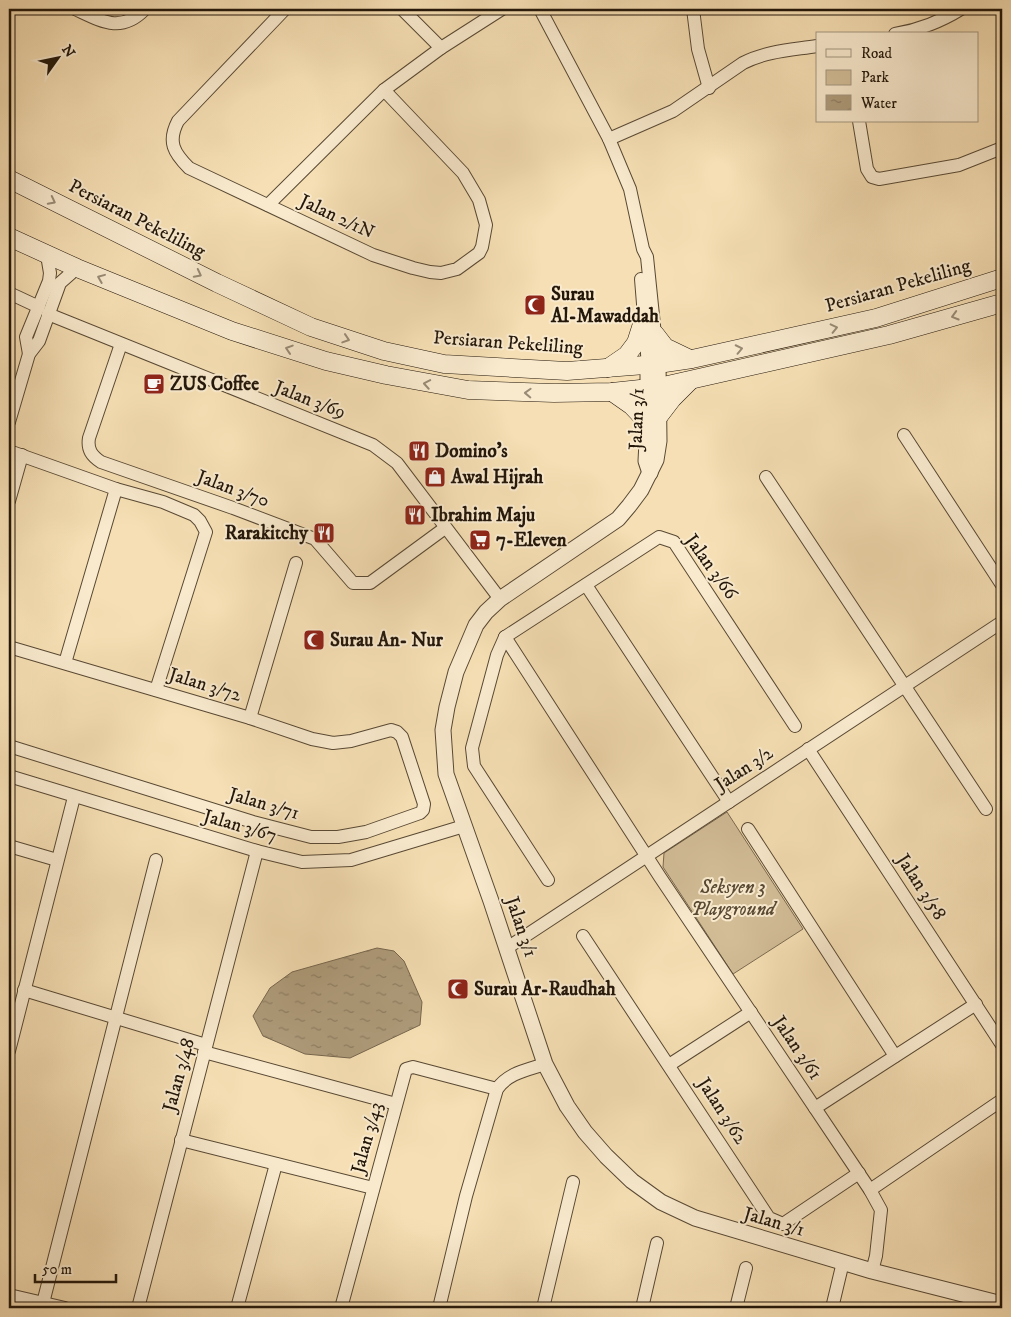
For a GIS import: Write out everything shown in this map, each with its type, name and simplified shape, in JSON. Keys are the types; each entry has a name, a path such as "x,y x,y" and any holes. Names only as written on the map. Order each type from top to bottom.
{"main road":[{"name":"Persiaran Pekeliling","path":"9,179 217,283 311,327 384,351 444,364 567,371 653,365 692,359 876,318 1002,278"},
{"path":"9,237 77,268 232,331 326,361 386,376 468,390 554,394 612,392 653,388 889,334 1002,303"},
{"path":"608,369 628,355 636,343 644,318"},
{"path":"655,334 664,347 692,359"},
{"path":"612,392 653,420 690,381"}],"street":[{"path":"75,9 108,23 118,24 129,21 145,9"},
{"name":"Jalan 2/1N","path":"284,9 178,122 173,132 172,141 175,150 189,168 373,255 412,268 441,273 457,269 479,253 482,247 486,225 479,200 463,172 384,90"},
{"path":"402,9 440,48"},
{"path":"268,205 384,90 440,48 502,9"},
{"path":"540,9 609,139 630,189 643,249 647,257 655,334 653,365"},
{"path":"693,9 698,49 709,88"},
{"path":"906,32 932,24 961,9"},
{"path":"609,139 673,112 752,58 763,54 816,46"},
{"path":"859,122 867,169 872,177 879,179 959,165 1002,148"},
{"path":"643,249 640,258 644,318 653,365"},
{"path":"9,422 29,354 39,341 50,274 47,255"},
{"path":"44,310 60,283 77,268"},
{"name":"Jalan 3/69","path":"9,293 121,344 373,445 397,463 500,599"},
{"name":"Jalan 3/70","path":"121,344 89,438 90,452 101,462 315,539 353,583 370,583 445,528"},
{"name":"Jalan 3/1","path":"653,365 653,420 646,461 650,473 637,495 618,519 500,599 486,612 476,625 456,672 444,722 443,752 446,774 546,1064 567,1106 585,1132 626,1175 661,1202 695,1218 872,1271 1002,1304"},
{"path":"904,435 1002,586"},
{"path":"9,450 116,489 163,502 194,515 200,521 206,532 156,690"},
{"path":"9,501 22,455"},
{"path":"766,477 986,809"},
{"path":"65,663 116,489"},
{"name":"Jalan 3/66","path":"506,636 659,538 674,542 795,726"},
{"path":"250,718 296,564"},
{"path":"586,585 728,802"},
{"name":"Jalan 3/2","path":"507,948 1002,622"},
{"path":"506,636 497,655 472,748 474,766 548,880"},
{"name":"Jalan 3/61","path":"506,636 646,856 870,1190 881,1210 876,1256 872,1271"},
{"name":"Jalan 3/72","path":"9,646 250,718 312,739 333,743 351,741 391,730"},
{"name":"Jalan 3/71","path":"9,746 253,822 311,837 338,836 366,832 424,810 424,804 402,737 397,732 391,730"},
{"name":"Jalan 3/58","path":"808,749 1002,1044"},
{"name":"Jalan 3/67","path":"9,776 256,851 302,862 351,860 464,826"},
{"path":"9,1051 74,796"},
{"path":"748,828 895,1056"},
{"path":"9,846 57,860"},
{"name":"Jalan 3/48","path":"138,1308 256,851"},
{"path":"43,1303 156,860"},
{"name":"Jalan 3/62","path":"583,936 769,1218 783,1224 859,1173"},
{"path":"24,990 116,1018 205,1049 396,1104"},
{"path":"815,1108 976,1004"},
{"path":"669,1065 751,1012"},
{"path":"439,1308 466,1196 496,1089 503,1080 511,1076 546,1064"},
{"name":"Jalan 3/43","path":"342,1308 406,1069 413,1066 496,1089"},
{"path":"870,1190 1002,1100"},
{"path":"181,1140 373,1188"},
{"path":"237,1308 276,1164"},
{"path":"543,1308 574,1182"},
{"path":"642,1308 657,1243"},
{"path":"832,1308 843,1262"},
{"path":"736,1308 746,1268"},
{"path":"9,1295 65,1308"}],"green space":[{"name":"Seksyen 3 Playground","path":"727,812 803,929 733,974 663,867 664,853"}],"water":[{"path":"377,948 394,951 404,961 422,1002 420,1025 350,1058 305,1054 263,1036 253,1016 270,988 292,972"}],"place":[{"name":"Surau Al-Mawaddah","path":"535,305"},
{"name":"ZUS Coffee","path":"154,384"},
{"name":"Domino's","path":"419,451"},
{"name":"Awal Hijrah","path":"435,477"},
{"name":"Ibrahim Maju","path":"415,515"},
{"name":"Rarakitchy","path":"324,533"},
{"name":"7-Eleven","path":"480,540"},
{"name":"Surau An- Nur","path":"314,640"},
{"name":"Surau Ar-Raudhah","path":"458,989"}]}
